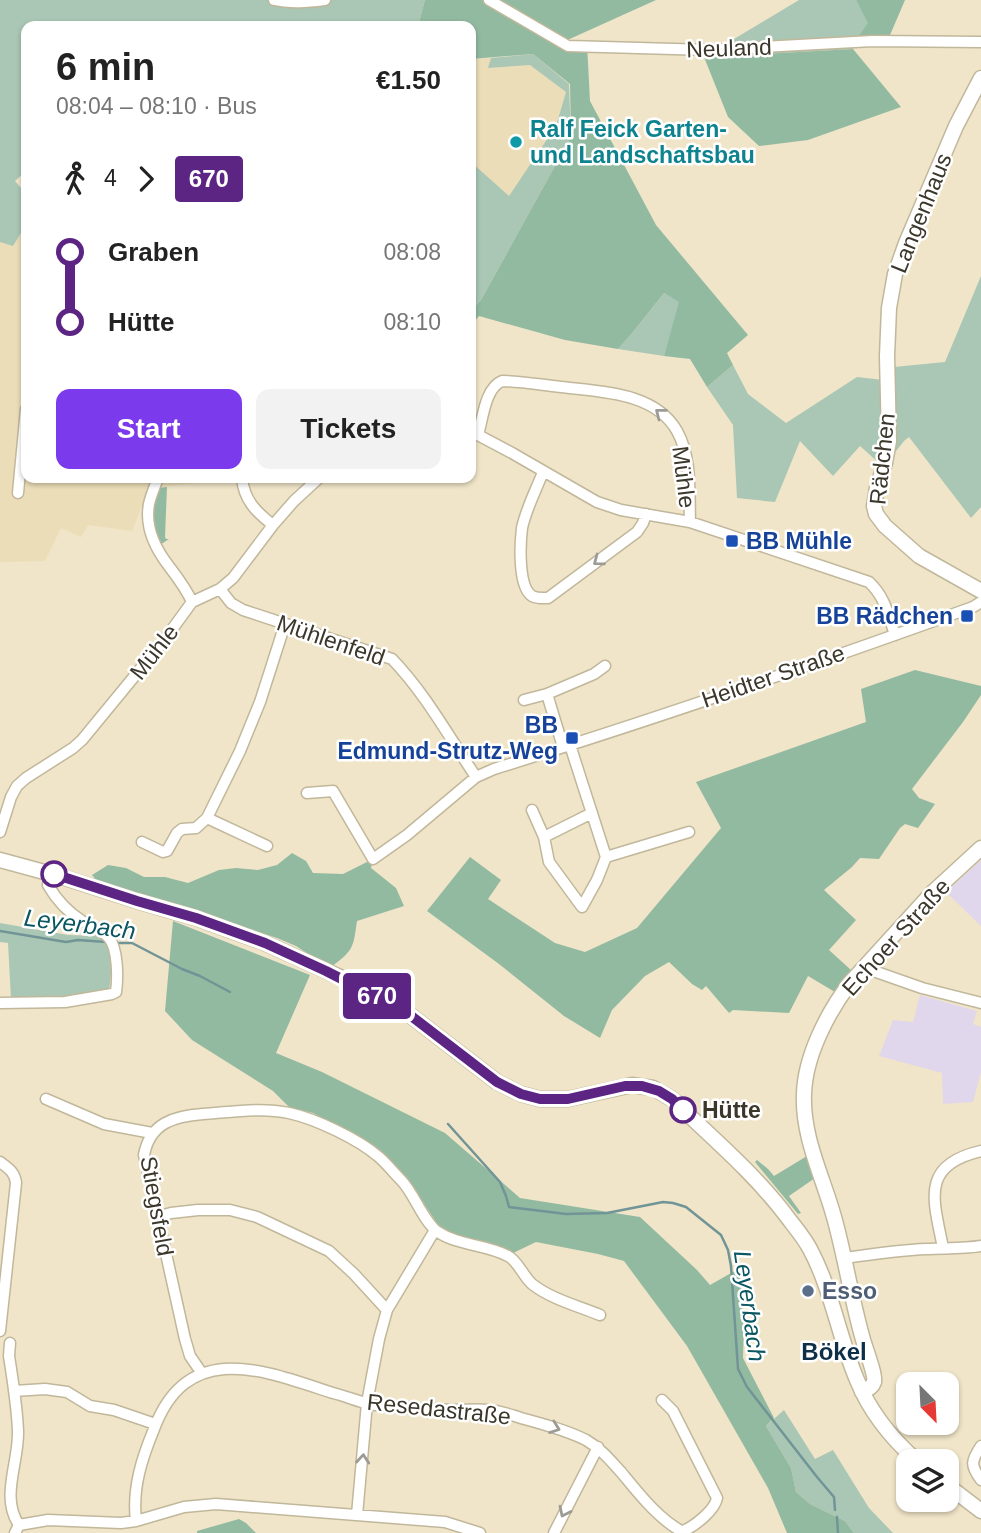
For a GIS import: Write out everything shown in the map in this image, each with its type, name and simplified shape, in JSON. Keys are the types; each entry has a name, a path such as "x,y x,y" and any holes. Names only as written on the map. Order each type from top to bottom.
{"main road":[{"name":"Langenhaus","path":"887,356 889,308 895,274 956,126 981,78"},
{"name":"Rädchen","path":"887,356 889,441 874,499 876,514 885,526 919,556 981,591"},
{"name":"Echoer Straße","path":"862,1392 872,1386 875,1374 857,1319 834,1215 805,1125 804,1091 807,1068 839,997 932,893 981,848"},
{"path":"0,860 196,918 265,943 406,1012 497,1082 521,1094 540,1099 568,1099 632,1085 653,1088 664,1094 755,1178 801,1235 820,1273 862,1392 884,1426 904,1449"},
{"path":"959,1494 981,1511"}],"street":[{"path":"274,0 325,0"},
{"name":"Neuland","path":"489,0 568,46 709,50 873,41 981,41"},
{"name":"Mühle","path":"476,431 490,390 502,381 607,392 644,402 669,420 684,447 688,466 690,522"},
{"name":"Mühle","path":"476,435 597,502 621,510 690,522 869,582 879,591 895,635"},
{"path":"18,493 21,462"},
{"name":"Mühle","path":"543,472 523,527 520,554 524,584 530,594 538,599 548,598 637,532 646,514"},
{"path":"156,483 149,504 148,521 152,536 160,555 187,590 192,602"},
{"path":"243,483 250,503 272,525"},
{"name":"Mühle","path":"0,832 17,786 82,740 192,602 220,589 233,578 272,525 314,483"},
{"name":"Mühlenfeld","path":"220,589 231,603 243,610 393,659 437,717 476,777"},
{"name":"Heidter Straße","path":"307,793 332,791 373,859 407,835 476,777 494,769 895,635 981,602"},
{"path":"142,842 163,852 167,851 177,833 182,829 196,828 207,818 240,751 260,702 285,624"},
{"path":"524,700 547,694 594,674 604,666"},
{"path":"532,810 544,837 549,862 582,907 606,857 547,694"},
{"path":"544,837 592,813"},
{"path":"207,818 267,846"},
{"path":"606,857 689,832"},
{"path":"0,1003 65,1002 116,992 111,942 68,910 48,885 50,873"},
{"path":"864,968 922,988 981,1003"},
{"path":"46,1099 104,1124 152,1133"},
{"name":"Stiegsfeld","path":"201,1373 190,1356 185,1339 144,1155 152,1133 170,1121 199,1114 258,1111 288,1113 320,1123 377,1156 404,1183 435,1230"},
{"path":"943,1248 934,1206 936,1183 942,1172 955,1161 981,1151"},
{"path":"0,1162 16,1176 16,1182 0,1331"},
{"path":"157,1217 198,1210 230,1210 257,1217 330,1251 387,1310"},
{"path":"357,1516 367,1403 379,1339 387,1310 435,1230 451,1240 512,1258 533,1285 550,1295 600,1315"},
{"path":"845,1258 896,1251 981,1247"},
{"path":"9,1343 18,1434 9,1494 10,1508 17,1529 48,1520 121,1523 184,1507 216,1504 445,1522 480,1533"},
{"name":"Resedastraße","path":"201,1373 219,1368 267,1372 367,1403 499,1412 543,1424 580,1437 598,1447 674,1528 684,1532"},
{"path":"136,1521 134,1505 141,1463 155,1424 164,1407 179,1389 201,1373"},
{"path":"14,1391 45,1389 67,1392 90,1406 114,1410 155,1424"},
{"path":"662,1400 673,1411 717,1497 717,1503 684,1532"},
{"path":"981,1446 972,1465 981,1480"},
{"path":"554,1533 598,1447"}],"shaded area":[{"path":"491,58 489,68 530,65 566,91 556,126 509,197 476,167 476,59"},
{"path":"21,233 21,483 198,483 149,488 132,531 88,525 81,537 61,528 45,561 0,562 0,242 13,246"},
{"path":"981,860 981,926 946,892"},
{"path":"920,995 977,1011 973,1024 981,1027 981,1072 973,1102 943,1104 942,1073 879,1056 893,1020 913,1022"}],"green space":[{"path":"0,0 425,0 419,21 21,21 21,176 15,181 21,188 21,233 13,246 0,242"},
{"path":"425,0 656,0 563,42 587,44 590,101 656,225 748,335 727,353 733,365 707,387 690,359 664,356 679,302 664,293 618,349 565,340 479,316 476,319 476,306 571,137 570,84 533,54 476,59 476,21 419,21"},
{"path":"799,0 856,0 869,23 853,49 704,57"},
{"path":"856,0 905,0 890,35 858,37 868,23"},
{"path":"853,49 901,107 808,140 759,146 728,117 704,57"},
{"path":"533,54 569,84 571,137 476,306 476,166 509,196 556,126 566,92 530,65 488,68 491,58"},
{"path":"981,276 981,507 971,518 909,437 880,464 860,446 833,476 800,441 775,502 737,498 733,425 707,387 733,365 748,394 786,423 857,377 883,380 894,367 945,362"},
{"path":"664,293 680,302 664,356 618,349 633,332"},
{"path":"167,487 165,537 169,539 160,545 153,517 154,503 157,488"},
{"path":"915,670 981,686 981,695 912,789 919,798 935,804 918,828 905,824 879,859 860,858 824,890 856,920 829,950 851,970 835,992 808,976 789,1013 733,1010 729,1013 706,986 702,990 692,984 669,962 645,976 612,1010 600,1038 564,1016 427,911 470,857 501,880 488,899 555,943 585,952 637,928 721,828 696,782 866,722 861,689"},
{"path":"292,853 306,861 313,873 343,874 373,859 371,868 396,888 404,906 357,921 351,949 330,968 296,946 277,938 139,896 96,880 92,875 108,865 126,868 144,877 165,877 188,883 219,870 258,870 277,865"},
{"path":"173,921 310,975 276,1053 322,1072 445,1133 520,1198 640,1217 710,1285 740,1268 744,1324 743,1358 774,1418 766,1426 791,1468 796,1492 810,1504 845,1521 854,1533 787,1533 768,1488 687,1346 624,1261 536,1242 511,1254 453,1236 438,1225 410,1182 379,1151 313,1113 289,1107 273,1091 192,1040 165,1011"},
{"path":"0,923 68,935 104,936 111,962 109,990 64,997 11,999 8,943 0,942"},
{"path":"807,1156 815,1178 789,1196 801,1213 798,1214 755,1162 757,1160 774,1176"},
{"path":"784,1410 815,1459 833,1450 869,1508 893,1533 854,1533 845,1521 810,1504 796,1492 791,1468 766,1426"},
{"path":"239,1519 256,1533 197,1533 197,1531"}],"waterway":[{"name":"Leyerbach","path":"0,931 66,942 106,942"},
{"name":"Leyerbach","path":"116,943 132,943 230,992"},
{"name":"Leyerbach","path":"448,1124 500,1182 509,1207 566,1214 607,1213 663,1202 673,1203 686,1207 721,1235 731,1266 738,1369 747,1387 834,1497 835,1510"},
{"name":"Leyerbach","path":"837,1517 838,1533"}],"bus line":[{"name":"670","path":"54,874 196,918 265,943 326,971 406,1012 510,1090 550,1100 568,1099 625,1086 642,1086 659,1091 683,1110"}],"place":[{"name":"Ralf Feick Garten- und Landschaftsbau","path":"516,142"},
{"name":"BB Mühle","path":"732,541"},
{"name":"BB Rädchen","path":"967,616"},
{"name":"BB Edmund-Strutz-Weg","path":"572,738"},
{"name":"Hütte","path":"683,1110"},
{"name":"Esso","path":"808,1291"}],"district":[{"name":"Bökel","path":"834,1351"}]}
